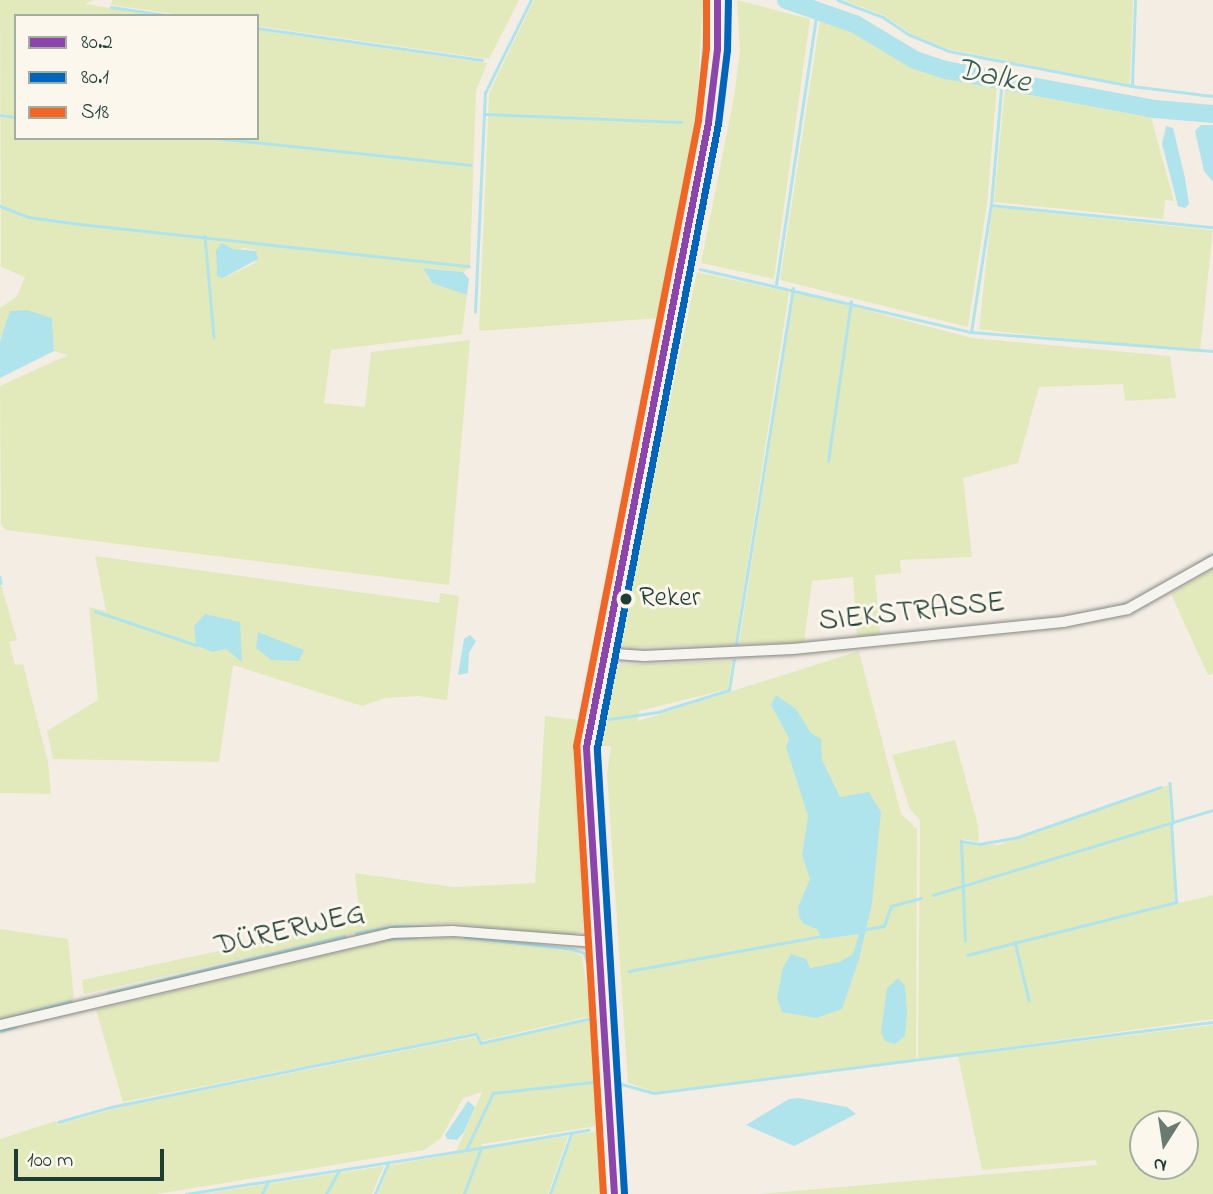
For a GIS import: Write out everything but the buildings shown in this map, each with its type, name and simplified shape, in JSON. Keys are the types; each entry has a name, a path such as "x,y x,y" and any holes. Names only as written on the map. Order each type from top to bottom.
{"main road":[{"path":"614,1194 586,747 602,653 708,122 717,49 717,0"}],"street":[{"name":"SIEKSTRASSE","path":"602,653 644,656 793,649 1063,622 1128,609 1213,561"},
{"name":"DÜRERWEG","path":"0,1025 391,933 453,931 597,943"}],"green space":[{"path":"0,0 94,0 85,4 148,14 14,14 14,140 259,140 259,30 487,63 476,91 470,268 463,272 429,268 427,277 467,295 462,334 331,350 324,403 365,407 371,352 470,340 449,585 6,530 1,525 0,386 68,355 54,351 52,318 6,322 0,342 0,308 17,296 25,277 1,267","holes":["244,248 256,250 255,263 223,278 218,255"]},
{"path":"112,0 519,0 489,59 259,26 259,14 175,14 111,5"},
{"path":"534,0 703,0 696,121 659,318 479,331 489,93"},
{"path":"737,0 810,19 774,279 701,263 734,97 740,50"},
{"path":"843,0 1133,0 1130,85 948,49 911,34 883,15"},
{"path":"820,20 849,29 912,66 997,85 987,204 968,327 780,280"},
{"path":"1005,87 1151,117 1174,201 1165,200 1163,219 994,202"},
{"path":"992,207 1213,230 1200,353 979,329"},
{"path":"697,272 789,292 735,645 630,647 618,644"},
{"path":"794,291 972,338 1170,356 1176,398 1125,401 1123,384 1039,387 1018,463 963,478 972,557 900,560 901,573 875,575 880,634 857,636 853,577 812,581 804,642 739,644"},
{"path":"95,556 439,603 440,593 459,596 447,700 418,696 385,698 362,706 233,665 219,762 53,759 47,731 98,700 89,607 106,611"},
{"path":"1213,569 1213,673 1208,675 1171,594"},
{"path":"0,581 17,640 9,642 15,665 23,664 48,762 51,794 0,793"},
{"path":"859,651 901,814 917,829 916,1059 655,1092 628,1083 607,774 611,746 594,746 597,715 612,665 732,661 728,689 639,711 638,721"},
{"path":"545,716 579,720 574,764 586,929 571,936 453,923 395,924 84,994 82,980 360,921 355,873 453,887 535,883"},
{"path":"955,740 978,825 979,842 961,839 961,843 998,845 1169,785 1175,904 1213,895 1213,1019 918,1059 920,820 910,809 892,755"},
{"path":"0,929 68,939 74,999 0,1018"},
{"path":"453,938 572,951 582,956 591,1016 481,1041 475,1033 123,1102 96,1010 390,940"},
{"path":"591,1020 598,1126 482,1144 479,1149 568,1136 548,1194 378,1194 390,1165 455,1154 482,1092 463,1098 441,1138 424,1150 157,1194 0,1194 0,1139 56,1121 57,1125 124,1106 474,1037 481,1044"},
{"path":"1213,1025 1213,1194 758,1194 1097,1165 1096,1160 982,1170 958,1056"},
{"path":"598,1131 603,1194 552,1194 573,1135"},
{"path":"384,1166 372,1194 202,1194"}],"water":[{"path":"1201,125 1213,125 1213,182 1204,171 1195,131"},
{"path":"1166,126 1173,128 1185,178 1189,204 1185,208 1178,206 1162,144"},
{"path":"222,243 233,249 256,251 258,259 223,278 217,276 216,250"},
{"path":"423,268 463,272 469,279 467,295 432,283"},
{"path":"27,310 52,318 54,351 0,378 0,342 10,311"},
{"path":"205,614 240,622 242,662 226,649 212,652 196,645 194,626"},
{"path":"258,632 304,650 299,661 271,660 256,648"},
{"path":"470,635 476,641 469,653 468,673 458,675 464,639"},
{"path":"776,695 796,709 811,733 821,739 822,760 840,797 869,792 881,812 872,904 859,959 842,1009 816,1018 782,1012 777,998 783,967 791,954 806,959 810,968 840,962 853,954 859,934 822,939 817,929 804,924 799,917 798,907 810,879 802,855 808,816 786,747 789,738 771,705"},
{"path":"898,978 905,986 907,1012 905,1036 895,1044 885,1041 881,1032 887,988"},
{"path":"799,1098 847,1107 856,1114 794,1146 746,1125 789,1099"},
{"path":"468,1101 475,1107 464,1132 457,1140 447,1139 445,1135"}],"waterway":[{"path":"475,312 485,93 531,0"},
{"path":"613,565 698,120 706,0"},
{"name":"Dalke","path":"786,0 855,24 915,60 946,70 1155,109 1213,114"},
{"path":"838,0 883,17 910,35 949,51 1132,86 1213,96"},
{"path":"1132,86 1135,0"},
{"path":"642,501 724,94 728,4"},
{"path":"111,7 159,14"},
{"path":"776,285 817,11"},
{"path":"259,28 482,60"},
{"path":"971,332 991,205 1002,80"},
{"path":"485,114 681,122"},
{"path":"0,115 14,117"},
{"path":"234,140 471,165"},
{"path":"991,205 1213,227"},
{"path":"0,206 28,217 80,224 469,266"},
{"path":"205,236 214,337"},
{"path":"700,269 971,332 1213,351"},
{"path":"736,644 793,289"},
{"path":"828,461 851,302"},
{"path":"1193,567 1213,554"},
{"path":"0,577 1,583"},
{"path":"95,611 196,645"},
{"path":"609,719 658,712 729,690 734,660"},
{"path":"1170,783 1173,823"},
{"path":"965,941 961,841 979,844 1018,837 1161,787"},
{"path":"933,895 1213,810"},
{"path":"967,955 1176,902 1171,823"},
{"path":"866,929 884,926 891,906 921,898"},
{"path":"356,933 395,926 490,929"},
{"path":"108,993 344,936"},
{"path":"629,971 822,936"},
{"path":"388,939 416,937"},
{"path":"465,937 572,949 584,953 588,964"},
{"path":"1015,942 1029,1000"},
{"path":"0,1020 70,1001"},
{"path":"58,1122 111,1107 476,1034 481,1043 592,1018 596,1080"},
{"path":"614,1082 654,1093 1213,1022"},
{"path":"0,1031 15,1027"},
{"path":"186,1194 466,1150 493,1093 601,1081"},
{"path":"467,1150 588,1130"},
{"path":"550,1194 571,1134"},
{"path":"464,1194 481,1148"},
{"path":"375,1194 388,1163"},
{"path":"326,1194 338,1172"},
{"path":"262,1194 268,1181"}],"transit line":[{"name":"S18","path":"603,1194 576,746 698,120 706,48 706,0"},
{"name":"80.2","path":"614,1194 586,747 708,122 717,49 717,0"},
{"name":"80.1","path":"624,1193 597,748 718,124 727,50 728,0"}],"place":[{"name":"Reker","path":"626,599"}]}
